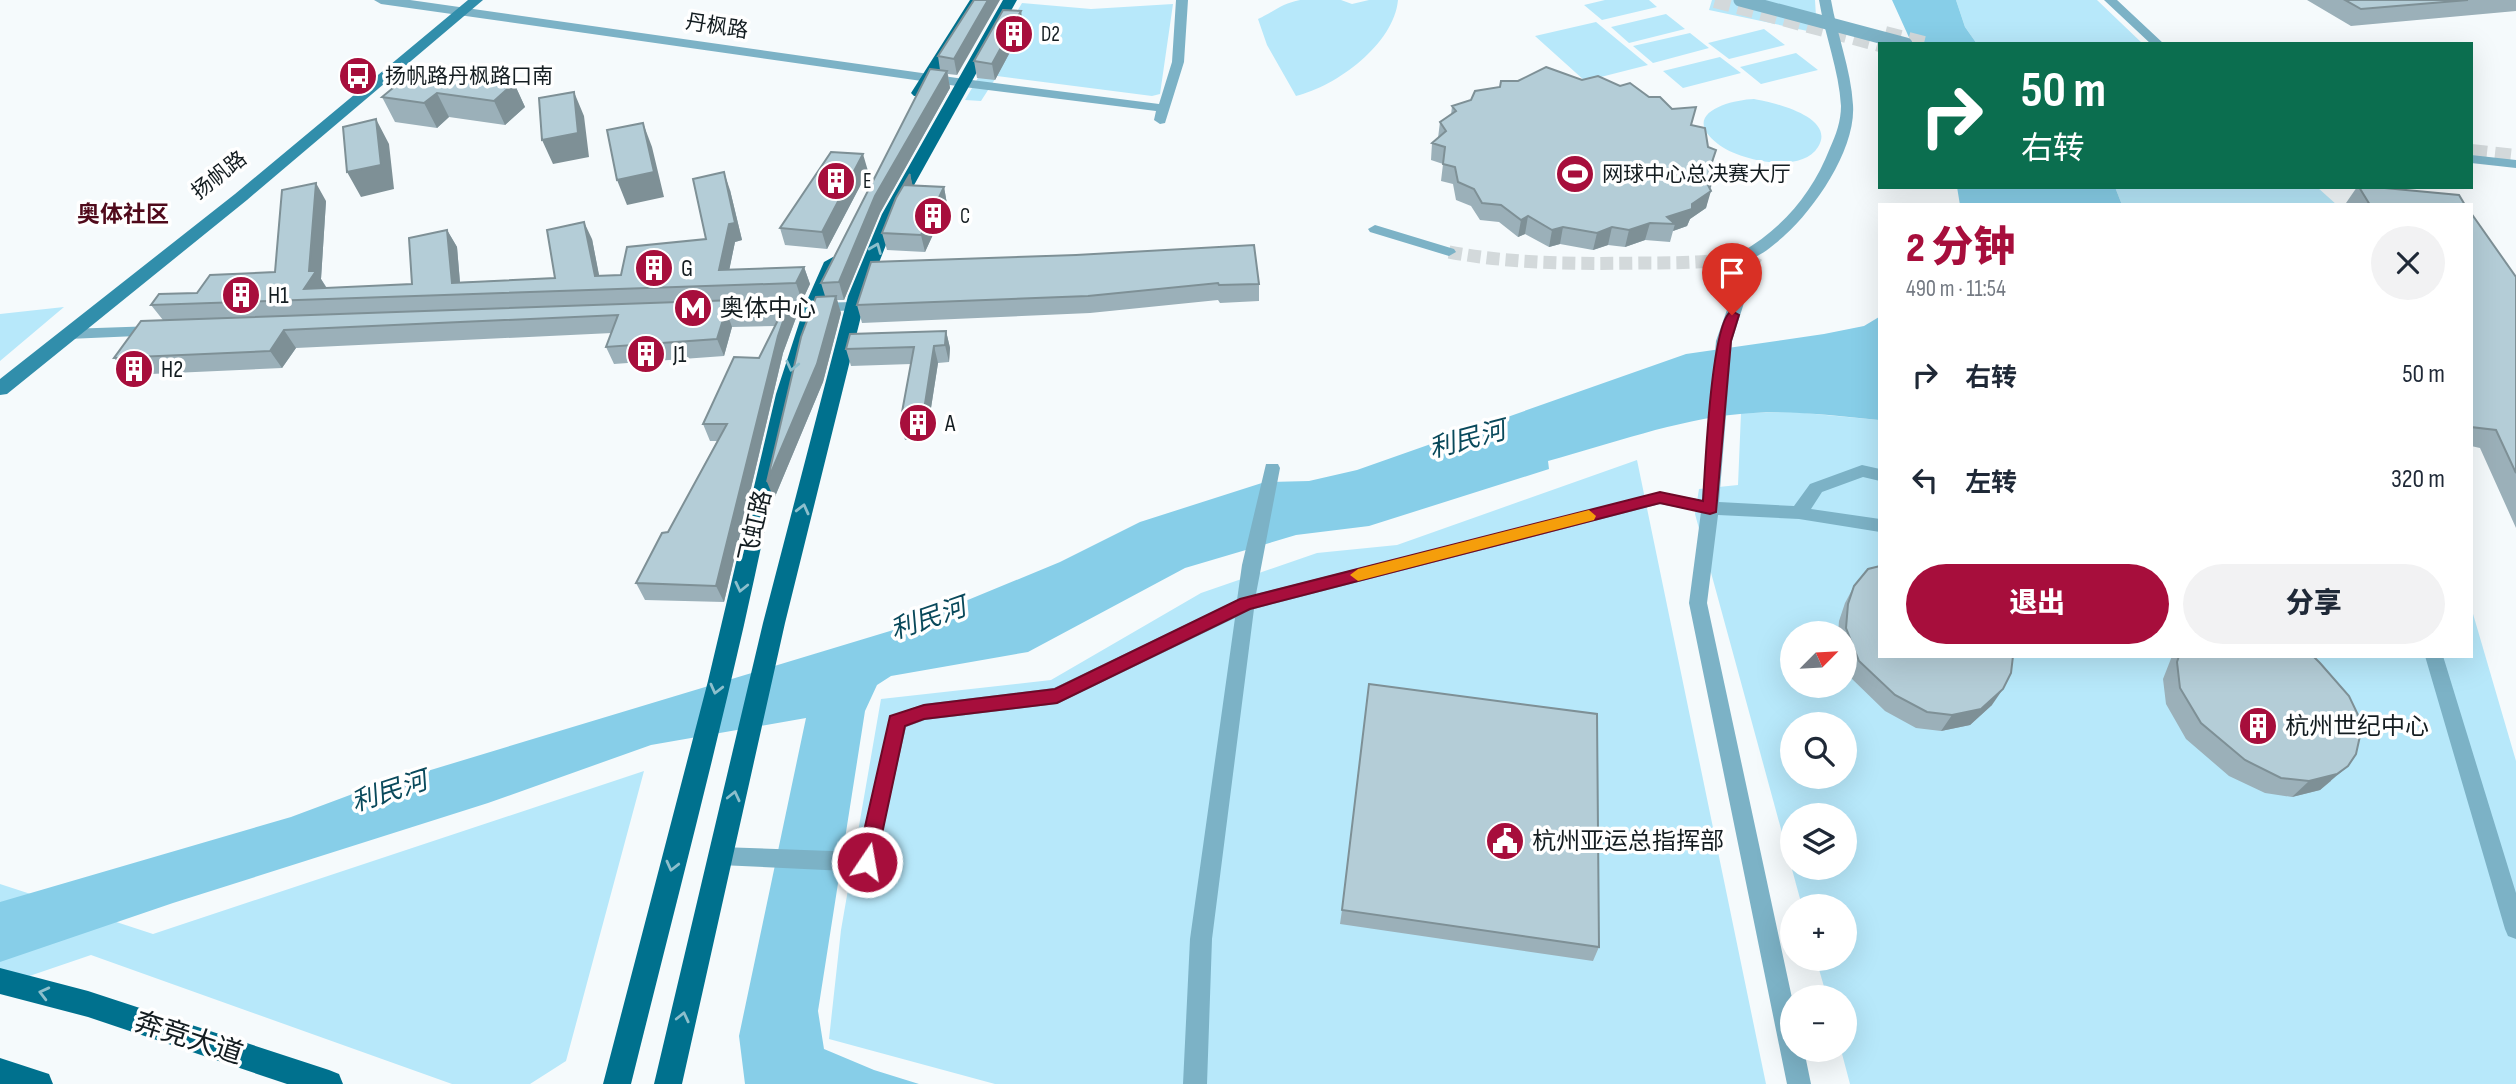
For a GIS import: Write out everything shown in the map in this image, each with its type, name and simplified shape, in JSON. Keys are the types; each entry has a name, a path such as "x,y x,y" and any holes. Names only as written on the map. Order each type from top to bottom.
{"main road":[{"path":"0,389 241,197 455,7 475,0"},
{"path":"914,103 977,0"},
{"name":"飞虹路","path":"668,1084 774,623 854,307 890,214 1010,0"},
{"name":"扬帆路","path":"0,374 255,173 455,7"},
{"name":"飞虹路","path":"617,1084 732,625 795,354 812,308 844,240"},
{"name":"奔竞大道","path":"0,981 88,1004 329,1084"},
{"path":"3,1073 38,1084"}],"street":[{"name":"丹枫路","path":"381,0 455,7 964,83"},
{"path":"964,83 1162,114 1178,62 1182,0"},
{"path":"1740,0 1898,42"},
{"path":"1753,254 1786,228 1810,203 1843,135 1848,110 1845,84 1825,0"},
{"path":"2110,0 2156,42"},
{"path":"2473,159 2516,164"},
{"path":"1375,229 1449,252"},
{"path":"1741,290 1724,341 1710,508 1698,603 1780,993"},
{"path":"757,310 854,307"},
{"path":"68,334 164,331"},
{"path":"1195,1084 1201,939 1251,565 1272,468"},
{"path":"1799,513 1816,488 1871,473"},
{"path":"720,856 867,862 897,722 924,712 1057,696 1246,604 1660,498 1710,508 1799,513 1878,526"},
{"path":"2435,658 2516,929"},
{"path":"1794,1062 1799,1084"}],"shaded area":[{"path":"1300,0 1341,0 1352,4 1369,0 1398,0 1386,32 1361,61 1329,83 1296,96 1267,45 1258,19 1283,5"},
{"path":"1605,0 1649,0 1657,7 1602,20 1584,5"},
{"path":"1712,0 1815,0 1817,33 1709,10"},
{"path":"1956,0 2097,0 2141,42 1976,42 1965,27"},
{"path":"1022,3 1091,9 1173,4 1160,94 1152,96 997,76 981,101 965,100"},
{"path":"1666,14 1685,29 1629,43 1611,27"},
{"path":"1596,22 1648,65 1585,81 1535,36"},
{"path":"1764,29 1785,45 1729,59 1708,43"},
{"path":"1690,33 1709,48 1653,63 1633,46"},
{"path":"1796,53 1818,70 1761,84 1740,67"},
{"path":"1720,57 1741,73 1683,88 1663,71"},
{"path":"1754,99 1787,108 1811,119 1819,127 1821,136 1818,147 1810,156 1798,161 1769,162 1727,150 1707,133 1704,124 1712,111 1732,102"},
{"path":"2116,189 2319,189 2335,203 2121,203"},
{"path":"64,307 0,361 0,314"},
{"name":"杭州世纪中心","path":"1794,412 1878,420 1878,658 2473,658 2473,614 2516,761 2516,1084 1850,1084 1844,1062 1857,1062 1857,985 1824,985 1819,971 1857,971 1857,894 1799,894 1795,880 1857,880 1857,803 1780,803 1780,825 1695,514 1699,489 1738,485 1741,413"},
{"path":"1637,460 1766,1084 995,1084 829,1039 841,930 881,699 1051,680 1201,593 1317,553 1397,545"},
{"path":"644,771 566,1061 530,1084 452,1084 91,955 0,986 0,884 153,934"}],"water":[{"path":"1892,0 1956,0 1965,27 1976,42 1911,42"},
{"path":"1957,189 2116,189 2121,203 1960,203"},
{"name":"利民河","path":"1878,318 1878,420 1775,412 1716,417 1643,433 1548,461 1549,469 1369,526 1296,535 1185,568 1028,652 891,676 877,685 865,711 818,1011 824,1049 874,1070 919,1084 745,1084 739,1036 806,718 651,745 488,803 173,903 0,962 0,902 291,817 358,792 900,628 1060,562 1140,522 1265,482 1309,481 1357,470 1686,354 1864,326"}],"building":[{"path":"974,0 988,0 954,59 938,56"},
{"path":"2345,0 2468,0 2361,9"},
{"path":"1003,10 1021,11 992,64 974,61"},
{"name":"网球中心总决赛大厅","path":"1546,67 1582,80 1598,76 1620,86 1630,83 1649,97 1660,97 1672,109 1696,107 1691,125 1705,128 1708,147 1716,150 1711,165 1716,170 1706,181 1711,191 1692,204 1692,209 1667,217 1675,224 1650,223 1629,230 1612,227 1597,233 1563,227 1552,230 1528,216 1521,220 1501,205 1482,203 1474,189 1458,182 1455,167 1443,164 1445,147 1432,143 1446,131 1440,122 1456,111 1452,106 1471,100 1475,91 1500,87 1501,81 1518,81"},
{"path":"416,69 514,83 494,101 437,93 424,103 382,97"},
{"path":"930,69 947,71 875,196 839,282 821,283"},
{"path":"574,92 578,133 542,140 539,98"},
{"path":"376,119 381,165 347,172 343,127"},
{"path":"643,123 654,172 617,180 607,130"},
{"path":"831,152 863,154 822,232 780,228"},
{"path":"724,172 735,223 729,224 719,270 804,267 796,283 151,305 159,294 197,293 210,275 275,272 282,190 316,183 309,271 316,271 304,289 412,284 409,238 447,230 452,283 555,278 547,230 584,222 595,276 621,275 627,247 706,239 693,179"},
{"path":"910,174 904,185 944,187 921,235 882,233 896,198"},
{"path":"2360,189 2395,189 2459,195 2464,203 2369,203"},
{"path":"2473,216 2516,277 2516,473 2496,430 2473,427"},
{"path":"1254,245 1259,284 1218,283 1088,296 857,305 871,262"},
{"path":"836,296 817,364 767,482 801,337 816,297"},
{"path":"791,298 778,336 716,586 636,583 662,533 668,532 727,424 703,424 734,357 759,358 784,308 726,310 717,339 606,347 618,315 284,330 270,351 114,358 141,321"},
{"path":"946,331 945,345 934,346 922,423 900,423 914,347 846,349 850,334"},
{"path":"1878,566 1878,658 2013,658 2011,673 2003,689 1981,709 1952,715 1927,712 1895,695 1859,661 1857,656 1857,621 1847,621 1848,604 1854,586 1868,569"},
{"name":"杭州世纪中心","path":"2178,658 2315,658 2349,696 2359,717 2360,736 2356,754 2348,766 2337,774 2309,781 2281,778 2245,760 2201,723 2180,688"},
{"path":"1369,684 1597,714 1599,947 1342,910"}],"tunnel":[{"path":"1715,0 1878,43"},
{"path":"1885,34 1916,42"},
{"path":"2473,152 2516,157"},
{"path":"1449,252 1497,259 1570,263 1694,262 1745,256"},
{"path":"1745,280 1756,257"},
{"path":"1741,290 1746,279"}],"slow traffic":[{"path":"1358,575 1589,516"}],"place":[{"name":"D2","path":"1014,34"},
{"name":"扬帆路丹枫路口南","path":"358,76"},
{"name":"网球中心总决赛大厅","path":"1575,174"},
{"name":"E","path":"836,181"},
{"name":"C","path":"933,216"},
{"name":"G","path":"654,268"},
{"name":"H1","path":"241,295"},
{"name":"奥体中心","path":"693,308"},
{"name":"J1","path":"646,354"},
{"name":"H2","path":"134,369"},
{"name":"A","path":"918,423"},
{"name":"杭州世纪中心","path":"2258,726"},
{"name":"杭州亚运总指挥部","path":"1505,841"}],"district":[{"name":"奥体社区","path":"123,214"}],"route":[{"path":"867,862 897,722 924,712 1057,696 1246,604 1660,498 1710,508 1724,341 1732,315"}]}
